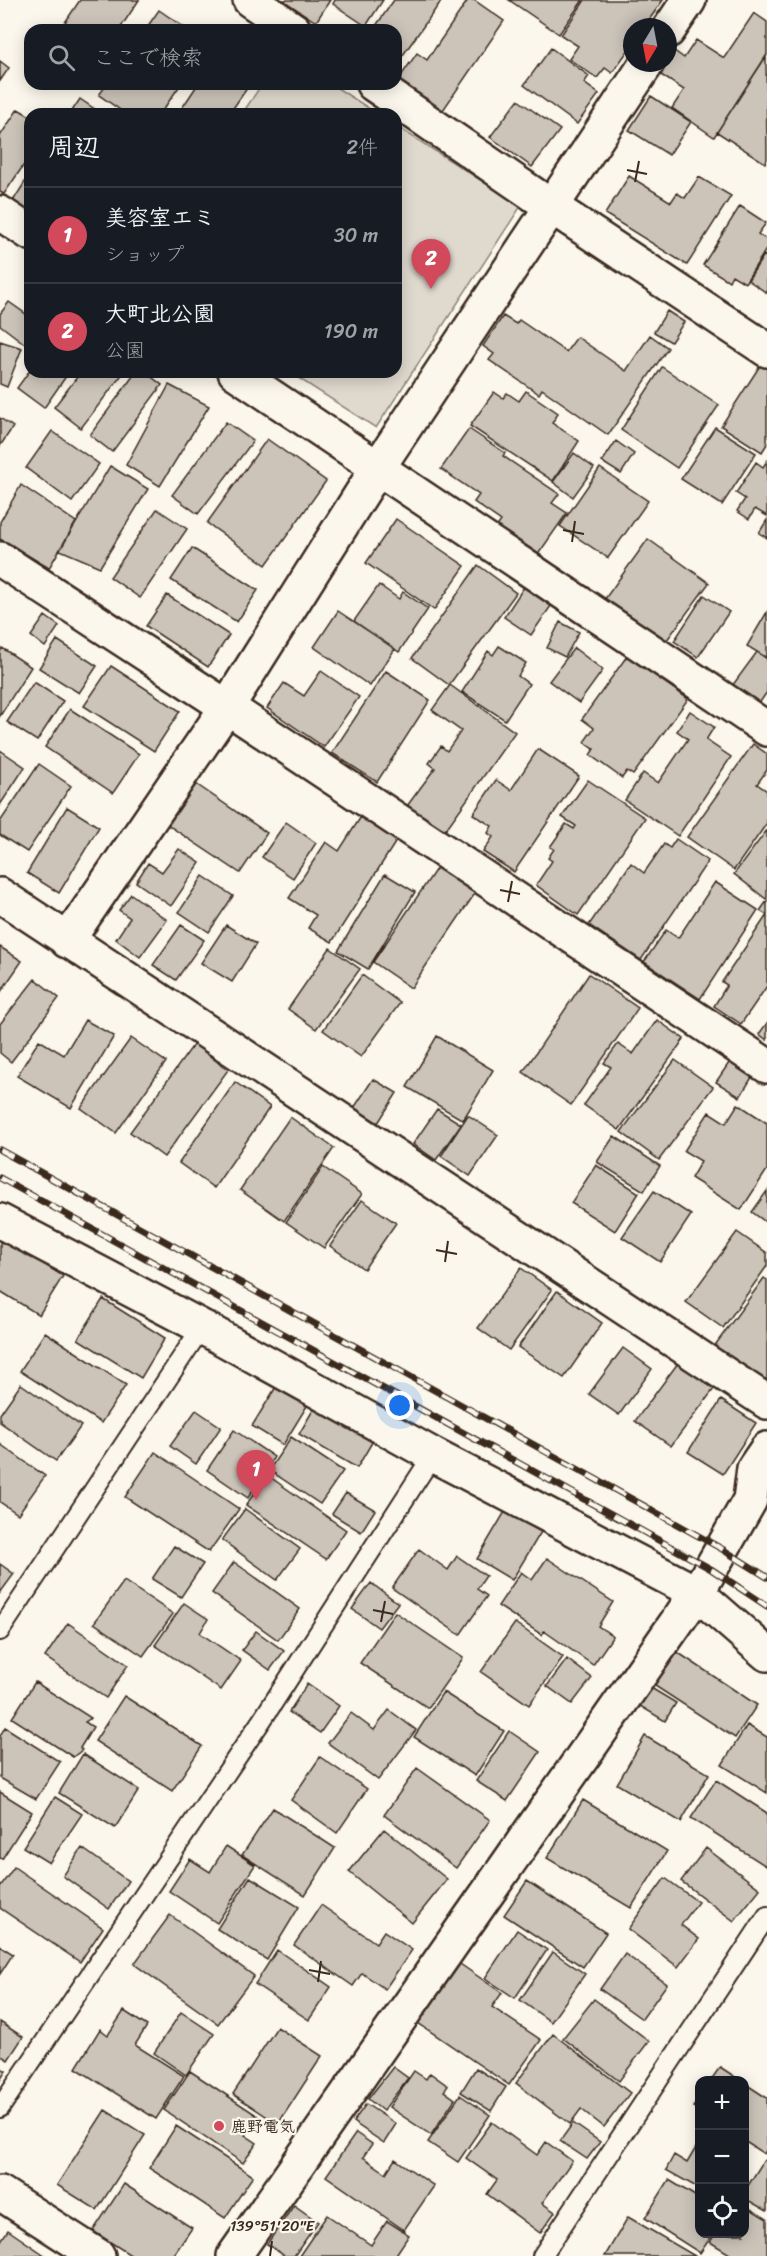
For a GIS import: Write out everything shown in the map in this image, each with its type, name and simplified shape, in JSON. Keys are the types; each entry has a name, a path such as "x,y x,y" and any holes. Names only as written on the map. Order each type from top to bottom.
{"street":[{"path":"250,0 285,24"},
{"path":"677,18 689,0"},
{"path":"68,940 227,707 377,469 641,72"},
{"path":"382,90 767,350"},
{"path":"0,213 24,229"},
{"path":"244,378 767,729"},
{"path":"0,559 767,1066"},
{"path":"0,895 767,1402"},
{"path":"0,1221 202,1327 433,1455 697,1593 767,1654"},
{"path":"234,2256 697,1593 750,1500 754,1468 767,1449"},
{"path":"0,2193 98,2256"}],"lane":[{"path":"0,1631 202,1327"},
{"path":"0,2108 262,1720 433,1455"},
{"path":"542,2256 767,1916"}],"shaded area":[{"path":"258,90 340,90 369,108 246,108"},
{"path":"402,130 521,206 376,428 298,378 402,378"}],"building":[{"path":"80,0 139,0 123,24 64,24"},
{"path":"283,0 330,0 316,22"},
{"path":"335,0 383,0 367,24 363,24 333,4"},
{"path":"394,0 442,0 402,56 402,24 377,24"},
{"path":"468,0 474,0 504,21 439,116 402,88 402,74 417,53 427,60"},
{"path":"509,0 583,0 559,34"},
{"path":"585,0 663,0 650,18 623,18 623,58 612,73 605,68 597,78 569,59 578,46 561,35"},
{"path":"159,10 179,24 149,24"},
{"path":"754,13 767,22 767,55 714,137 672,108 684,90 658,73 677,72 677,53 684,58 696,40 724,58"},
{"path":"551,48 589,76 584,83 599,94 577,124 524,85"},
{"path":"766,56 767,159 765,163 717,132"},
{"path":"0,61 9,68 0,81"},
{"path":"103,90 177,90 164,108 117,108 99,95"},
{"path":"194,90 246,90 233,108 182,108"},
{"path":"651,96 691,122 669,155 629,130"},
{"path":"80,99 93,108 74,108"},
{"path":"518,100 560,130 532,167 490,137"},
{"path":"18,109 24,112 24,165 4,194 0,192 0,136"},
{"path":"629,176 671,202 677,193 685,198 699,177 731,196 687,265 605,214"},
{"path":"24,184 24,208 13,201"},
{"path":"740,206 766,223 758,234 767,240 767,248 745,283 732,275 729,281 703,265"},
{"path":"764,255 767,258 767,293 748,280"},
{"path":"9,302 24,313 24,343 0,325 0,314"},
{"path":"667,311 684,322 671,342 654,332"},
{"path":"503,316 516,324 519,320 566,352 577,337 626,371 650,335 668,348 608,435 542,389 539,394 489,360 494,354 483,346"},
{"path":"0,341 22,348 7,387 0,384"},
{"path":"761,364 767,368 767,444 762,452 721,426"},
{"path":"662,367 719,405 677,468 621,430"},
{"path":"24,378 65,378 44,408 17,388"},
{"path":"76,378 119,378 81,428 54,407"},
{"path":"132,378 153,378 162,385 112,452 90,435"},
{"path":"169,385 209,406 160,486 126,465"},
{"path":"526,391 558,413 552,423 579,441 553,481 470,426 494,392 503,398 507,393 519,401"},
{"path":"0,418 13,427 0,446"},
{"path":"226,422 253,441 198,514 172,495"},
{"path":"715,427 756,453 722,505 681,479"},
{"path":"469,429 505,453 503,456 559,494 552,503 567,513 537,556 496,528 501,521 474,502 479,495 441,469"},
{"path":"52,431 99,464 72,502 26,468"},
{"path":"267,439 326,481 266,565 207,523"},
{"path":"616,441 634,454 621,474 602,462"},
{"path":"574,453 594,468 573,497 553,482"},
{"path":"767,461 767,516 755,509 749,519 737,511 745,499 736,493 756,462 763,467"},
{"path":"110,466 148,489 100,567 60,550"},
{"path":"600,468 648,501 608,558 560,526"},
{"path":"21,485 76,522 49,568 0,539 0,522"},
{"path":"157,509 187,529 140,598 110,577"},
{"path":"396,519 465,566 434,610 366,563"},
{"path":"767,520 767,538 759,533"},
{"path":"648,539 709,583 664,644 604,600"},
{"path":"192,548 258,590 237,622 171,580"},
{"path":"478,565 516,593 449,685 412,658"},
{"path":"379,585 399,599 403,592 428,609 399,652 354,621"},
{"path":"524,587 551,606 531,635 504,617"},
{"path":"167,595 229,635 208,667 146,626"},
{"path":"704,595 729,612 698,657 674,641"},
{"path":"338,611 395,649 370,686 314,647"},
{"path":"767,612 767,658 747,646"},
{"path":"45,616 59,626 45,647 31,636"},
{"path":"560,622 579,632 565,657 547,648"},
{"path":"57,640 97,666 79,693 39,668"},
{"path":"499,646 526,663 518,676 529,684 505,720 462,692 488,651 493,655"},
{"path":"2,648 31,667 0,716 0,652"},
{"path":"574,648 603,670 579,703 549,681"},
{"path":"757,652 767,659 767,692 758,705 732,686"},
{"path":"627,656 688,699 633,775 627,771 622,778 590,755 594,749 584,742 594,728 582,719"},
{"path":"111,666 180,711 154,751 84,706"},
{"path":"321,671 359,697 324,747 267,708 284,683 304,696"},
{"path":"386,671 430,700 377,782 332,753"},
{"path":"34,682 63,701 37,741 7,722"},
{"path":"450,685 515,732 444,832 407,806 435,768 429,763 441,746 447,751 461,731 432,710"},
{"path":"70,709 139,754 113,793 45,747"},
{"path":"690,711 714,727 706,740 731,757 678,836 625,800 643,773 658,783 688,739 677,731"},
{"path":"753,744 767,754 767,770 757,784 767,791 767,823 734,870 687,837"},
{"path":"538,749 579,776 514,872 483,852 493,837 488,833 492,826 473,814 496,780 511,790"},
{"path":"0,750 25,767 0,805"},
{"path":"39,764 71,786 27,852 0,835 0,822"},
{"path":"588,780 645,818 578,915 536,885 552,861 548,858 554,849 550,847 566,824 574,829 576,826 562,817"},
{"path":"196,784 267,833 240,873 168,825"},
{"path":"67,807 99,827 59,893 27,873"},
{"path":"364,812 400,835 332,942 308,928 316,915 289,898 326,842 339,851"},
{"path":"286,822 316,843 293,878 262,857"},
{"path":"767,830 767,898 766,899 734,874"},
{"path":"676,839 708,861 641,960 589,925 631,863 644,873 664,844 670,848"},
{"path":"179,849 200,863 171,906 136,882 148,863 162,872"},
{"path":"438,866 476,892 411,988 373,962"},
{"path":"385,874 415,892 368,969 338,951"},
{"path":"203,876 233,896 209,932 179,912"},
{"path":"715,882 758,910 700,999 644,962 666,930 678,938"},
{"path":"131,894 167,920 140,957 116,939 130,918 119,910"},
{"path":"767,901 767,915 760,911"},
{"path":"767,915 767,986 741,1024 714,1006 727,985 722,982"},
{"path":"181,925 204,940 176,980 153,965"},
{"path":"226,925 256,944 232,982 201,963"},
{"path":"0,947 22,961 0,993"},
{"path":"330,948 360,969 316,1029 288,1009"},
{"path":"589,974 638,1008 571,1105 523,1072"},
{"path":"362,975 400,1003 361,1057 323,1030"},
{"path":"35,979 59,998 11,1062 0,1053 0,1024"},
{"path":"85,1020 114,1036 71,1108 17,1076 39,1040 64,1055"},
{"path":"657,1020 684,1039 619,1130 584,1105 611,1067 604,1063 618,1044 633,1054"},
{"path":"767,1023 767,1040 759,1034"},
{"path":"437,1036 493,1070 463,1120 407,1087"},
{"path":"131,1038 166,1062 116,1133 81,1108"},
{"path":"194,1044 228,1070 164,1157 130,1132"},
{"path":"675,1060 713,1087 659,1160 621,1132"},
{"path":"731,1060 754,1074 740,1097 716,1082"},
{"path":"373,1079 397,1093 378,1123 354,1108"},
{"path":"235,1082 270,1107 214,1188 179,1163"},
{"path":"738,1104 767,1123 767,1170 741,1210 691,1178 701,1161 684,1151 709,1112 726,1123"},
{"path":"437,1109 461,1124 436,1160 413,1144"},
{"path":"468,1115 498,1135 470,1176 441,1156"},
{"path":"290,1117 334,1148 284,1221 240,1190"},
{"path":"614,1136 660,1166 644,1191 597,1162"},
{"path":"596,1165 639,1193 615,1231 571,1203"},
{"path":"323,1167 362,1194 324,1248 286,1222"},
{"path":"654,1191 691,1215 660,1262 622,1237"},
{"path":"767,1191 767,1223 752,1212"},
{"path":"362,1200 396,1223 364,1269 330,1246"},
{"path":"737,1232 767,1253 767,1266 723,1328 686,1302"},
{"path":"0,1237 63,1276 39,1315 0,1291"},
{"path":"521,1268 552,1290 509,1350 478,1328"},
{"path":"764,1278 767,1280 767,1386 713,1348"},
{"path":"557,1291 602,1323 564,1378 518,1347"},
{"path":"103,1299 165,1338 141,1378 78,1339"},
{"path":"45,1332 126,1385 101,1423 20,1371"},
{"path":"623,1348 652,1369 619,1415 589,1394"},
{"path":"678,1363 714,1389 671,1446 635,1421"},
{"path":"279,1382 310,1401 283,1445 252,1426"},
{"path":"21,1384 81,1426 56,1461 0,1422 0,1414"},
{"path":"721,1400 756,1423 723,1474 688,1452"},
{"path":"316,1405 374,1439 357,1468 299,1434"},
{"path":"196,1410 221,1427 196,1464 170,1446"},
{"path":"234,1430 274,1457 248,1498 207,1470"},
{"path":"291,1437 343,1471 320,1504 269,1470"},
{"path":"0,1444 45,1476 18,1514 0,1502"},
{"path":"155,1452 239,1509 209,1552 125,1497"},
{"path":"267,1475 346,1530 326,1559 246,1505"},
{"path":"346,1493 375,1510 361,1532 332,1514"},
{"path":"245,1509 300,1549 277,1580 222,1540"},
{"path":"506,1510 541,1532 512,1580 477,1559"},
{"path":"174,1546 203,1564 181,1597 152,1579"},
{"path":"419,1549 448,1570 457,1556 486,1576 477,1589 487,1596 460,1635 392,1588"},
{"path":"547,1558 613,1602 598,1626 613,1636 593,1665 544,1631 542,1635 498,1606 521,1572 532,1580"},
{"path":"234,1562 300,1609 278,1640 212,1593"},
{"path":"0,1564 14,1574 0,1593"},
{"path":"124,1581 173,1614 143,1656 94,1623"},
{"path":"371,1583 398,1603 379,1628 352,1609"},
{"path":"184,1603 208,1619 200,1633 241,1661 221,1690 155,1645"},
{"path":"395,1612 463,1658 428,1708 360,1663"},
{"path":"68,1623 128,1665 106,1698 45,1657"},
{"path":"515,1623 563,1657 529,1705 481,1672"},
{"path":"256,1631 284,1651 270,1670 242,1650"},
{"path":"674,1650 757,1705 735,1738 652,1684"},
{"path":"567,1659 592,1678 572,1704 547,1686"},
{"path":"35,1682 91,1718 85,1722 93,1727 80,1748 82,1750 73,1757 12,1718"},
{"path":"307,1684 339,1706 320,1733 289,1712"},
{"path":"651,1688 676,1703 665,1721 640,1706"},
{"path":"443,1692 504,1731 475,1776 414,1737"},
{"path":"124,1696 202,1746 172,1791 95,1741"},
{"path":"389,1710 416,1730 378,1780 328,1743 351,1713 374,1730"},
{"path":"747,1725 767,1737 767,1793 722,1765"},
{"path":"5,1727 60,1762 36,1799 0,1778 0,1736"},
{"path":"509,1731 540,1752 507,1801 476,1781"},
{"path":"645,1736 709,1774 681,1822 617,1784"},
{"path":"83,1754 139,1790 115,1828 59,1793"},
{"path":"320,1757 367,1789 337,1833 291,1800"},
{"path":"417,1768 490,1820 456,1868 384,1815"},
{"path":"716,1780 767,1813 766,1866 691,1818"},
{"path":"0,1792 32,1812 2,1859 0,1858"},
{"path":"55,1797 82,1814 49,1863 23,1847"},
{"path":"583,1800 667,1851 631,1908 547,1858"},
{"path":"273,1808 335,1848 305,1895 242,1855"},
{"path":"384,1829 447,1879 412,1923 349,1872"},
{"path":"226,1846 255,1865 217,1923 169,1891 190,1859 210,1872"},
{"path":"82,1848 128,1881 109,1909 63,1876"},
{"path":"706,1848 760,1889 734,1921 681,1881"},
{"path":"14,1867 103,1928 80,1962 0,1908 0,1887"},
{"path":"250,1877 299,1907 267,1960 217,1929"},
{"path":"665,1878 698,1902 681,1925 699,1939 678,1967 628,1929"},
{"path":"527,1881 606,1933 583,1967 504,1915"},
{"path":"321,1905 376,1943 384,1931 412,1950 385,1989 362,1973 353,1986 294,1945"},
{"path":"170,1915 254,1976 218,2024 134,1964"},
{"path":"517,1930 547,1950 515,1998 485,1978"},
{"path":"0,1946 13,1954 0,1974"},
{"path":"277,1950 331,1987 309,2020 255,1984"},
{"path":"553,1952 585,1974 551,2022 520,2000"},
{"path":"625,1954 667,1984 642,2019 600,1989"},
{"path":"460,1964 502,1993 492,2007 541,2040 509,2085 418,2023"},
{"path":"594,1999 649,2041 619,2081 563,2038"},
{"path":"124,2011 147,2026 135,2045 184,2076 156,2119 76,2068 100,2029 108,2035"},
{"path":"181,2012 214,2034 186,2075 154,2053"},
{"path":"0,2022 23,2037 8,2060 0,2055"},
{"path":"277,2027 322,2056 278,2124 233,2094"},
{"path":"553,2034 630,2093 604,2127 581,2109 570,2124 516,2083"},
{"path":"0,2067 6,2071 0,2080"},
{"path":"393,2067 408,2078 383,2111 368,2099"},
{"path":"720,2067 734,2076 714,2076"},
{"path":"476,2068 506,2087 491,2111 461,2092"},
{"name":"鹿野電気","path":"190,2071 258,2116 245,2135 257,2143 243,2163 164,2110"},
{"path":"414,2071 426,2079 430,2073 448,2086 444,2091 455,2099 431,2135 389,2107"},
{"path":"749,2086 767,2098 767,2149 764,2154 749,2144"},
{"path":"460,2095 490,2115 458,2162 428,2142"},
{"path":"366,2104 396,2124 384,2143 353,2122"},
{"path":"105,2110 145,2135 97,2210 57,2185"},
{"path":"492,2122 537,2155 546,2142 572,2161 542,2203 555,2212 540,2233 487,2194 497,2180 466,2158"},
{"path":"573,2123 600,2142 587,2159 560,2141"},
{"path":"176,2126 253,2176 225,2218 149,2168"},
{"path":"356,2133 372,2144 363,2157 386,2173 395,2159 434,2186 404,2230 326,2176"},
{"path":"695,2149 695,2186 666,2170 674,2155 687,2163"},
{"path":"764,2160 767,2162 767,2211 749,2201 749,2184"},
{"path":"669,2180 695,2196 695,2238 710,2238 700,2253 645,2218"},
{"path":"124,2184 192,2228 173,2256 132,2256 93,2231"},
{"path":"294,2205 318,2222 294,2256 285,2256 267,2244"},
{"path":"749,2208 767,2219 767,2256 733,2256 710,2242 712,2238 749,2238"},
{"path":"327,2215 371,2245 387,2221 409,2235 395,2256 299,2256"},
{"path":"628,2217 695,2256 605,2256"},
{"path":"8,2230 46,2256 0,2256 0,2242"}],"railway":[{"path":"0,1150 722,1549 767,1577"},
{"path":"0,1178 711,1569 767,1606"}],"place":[{"name":"大町北公園","path":"431,289"},
{"name":"美容室エミ","path":"256,1500"},
{"name":"鹿野電気","path":"219,2126"}]}
